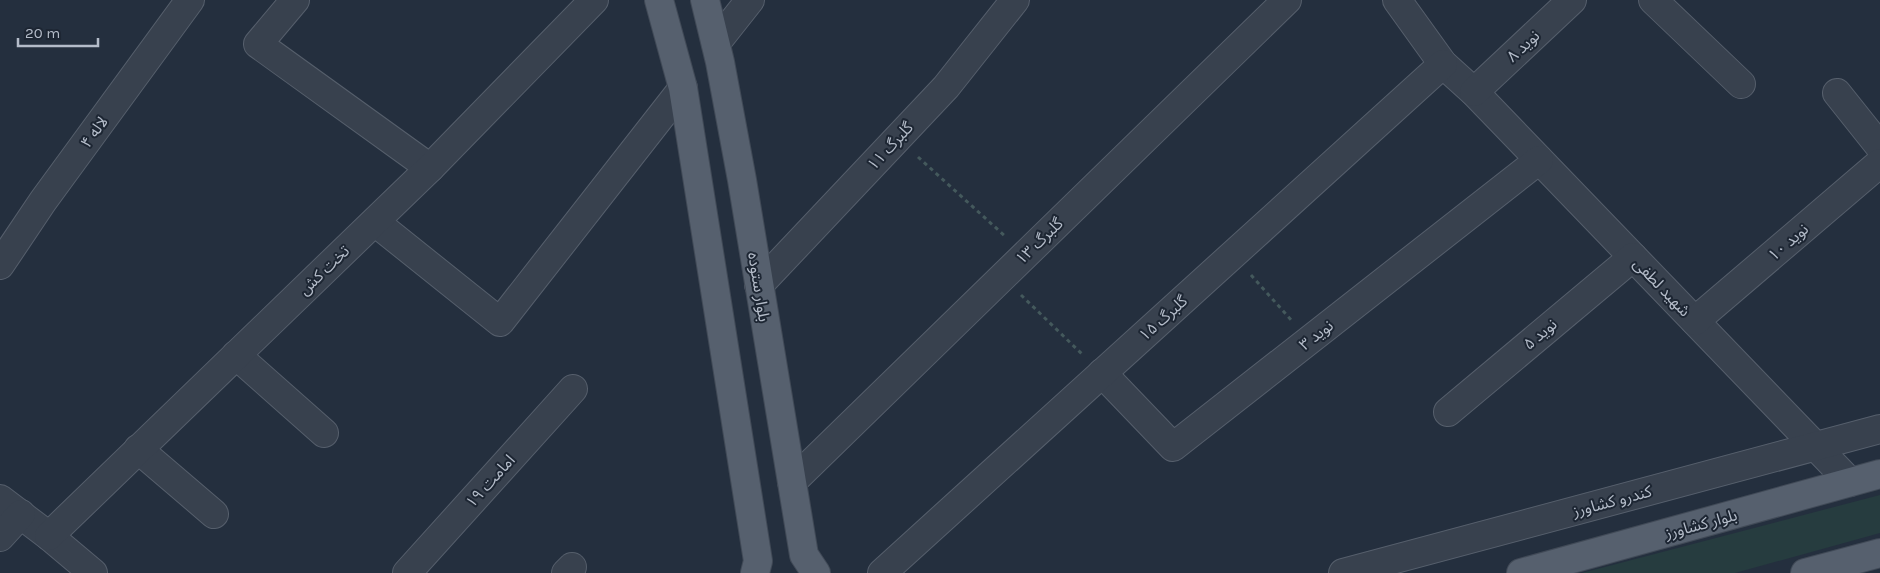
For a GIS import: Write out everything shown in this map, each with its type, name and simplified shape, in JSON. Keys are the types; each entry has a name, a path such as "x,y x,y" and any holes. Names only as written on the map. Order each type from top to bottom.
{"main road":[{"path":"659,0 683,88 758,561 755,573"},
{"name":"بلوار ستوده","path":"705,0 716,43 740,170 804,554 816,573"},
{"name":"بلوار کشاورز","path":"1521,573 1880,474"},
{"path":"1806,573 1880,553"}],"street":[{"name":"لاله ۴","path":"0,265 44,201 190,0"},
{"path":"295,0 258,44 430,168"},
{"name":"تخت کش","path":"49,536 430,168 594,0"},
{"path":"716,43 750,0"},
{"name":"گلبرگ ۱۱","path":"759,285 946,87 1015,0"},
{"name":"گلبرگ ۱۳","path":"792,482 1287,0"},
{"name":"نوید ۸","path":"1474,92 1572,0"},
{"path":"1653,0 1741,84"},
{"name":"شهید لطفی","path":"1401,2 1443,64 1474,92 1850,482"},
{"name":"گلبرگ ۱۵","path":"882,573 1443,64"},
{"path":"375,222 500,322 683,88"},
{"path":"1837,93 1880,146"},
{"name":"نوید ۳","path":"1102,373 1173,447 1539,160"},
{"name":"نوید ۱۰","path":"1695,322 1880,163"},
{"name":"نوید ۵","path":"1448,412 1633,257"},
{"path":"236,355 324,433"},
{"name":"امامت ۱۹","path":"407,573 573,389"},
{"name":"کندرو کشاورز","path":"1344,573 1880,430"},
{"path":"138,449 214,514"},
{"path":"0,537 10,506 49,536 80,569"}],"path":[{"path":"898,138 1025,255"},
{"path":"1233,255 1309,340"},
{"path":"1003,277 1102,373"}],"green space":[{"path":"1880,495 1880,533 1735,573 1582,573"}]}
